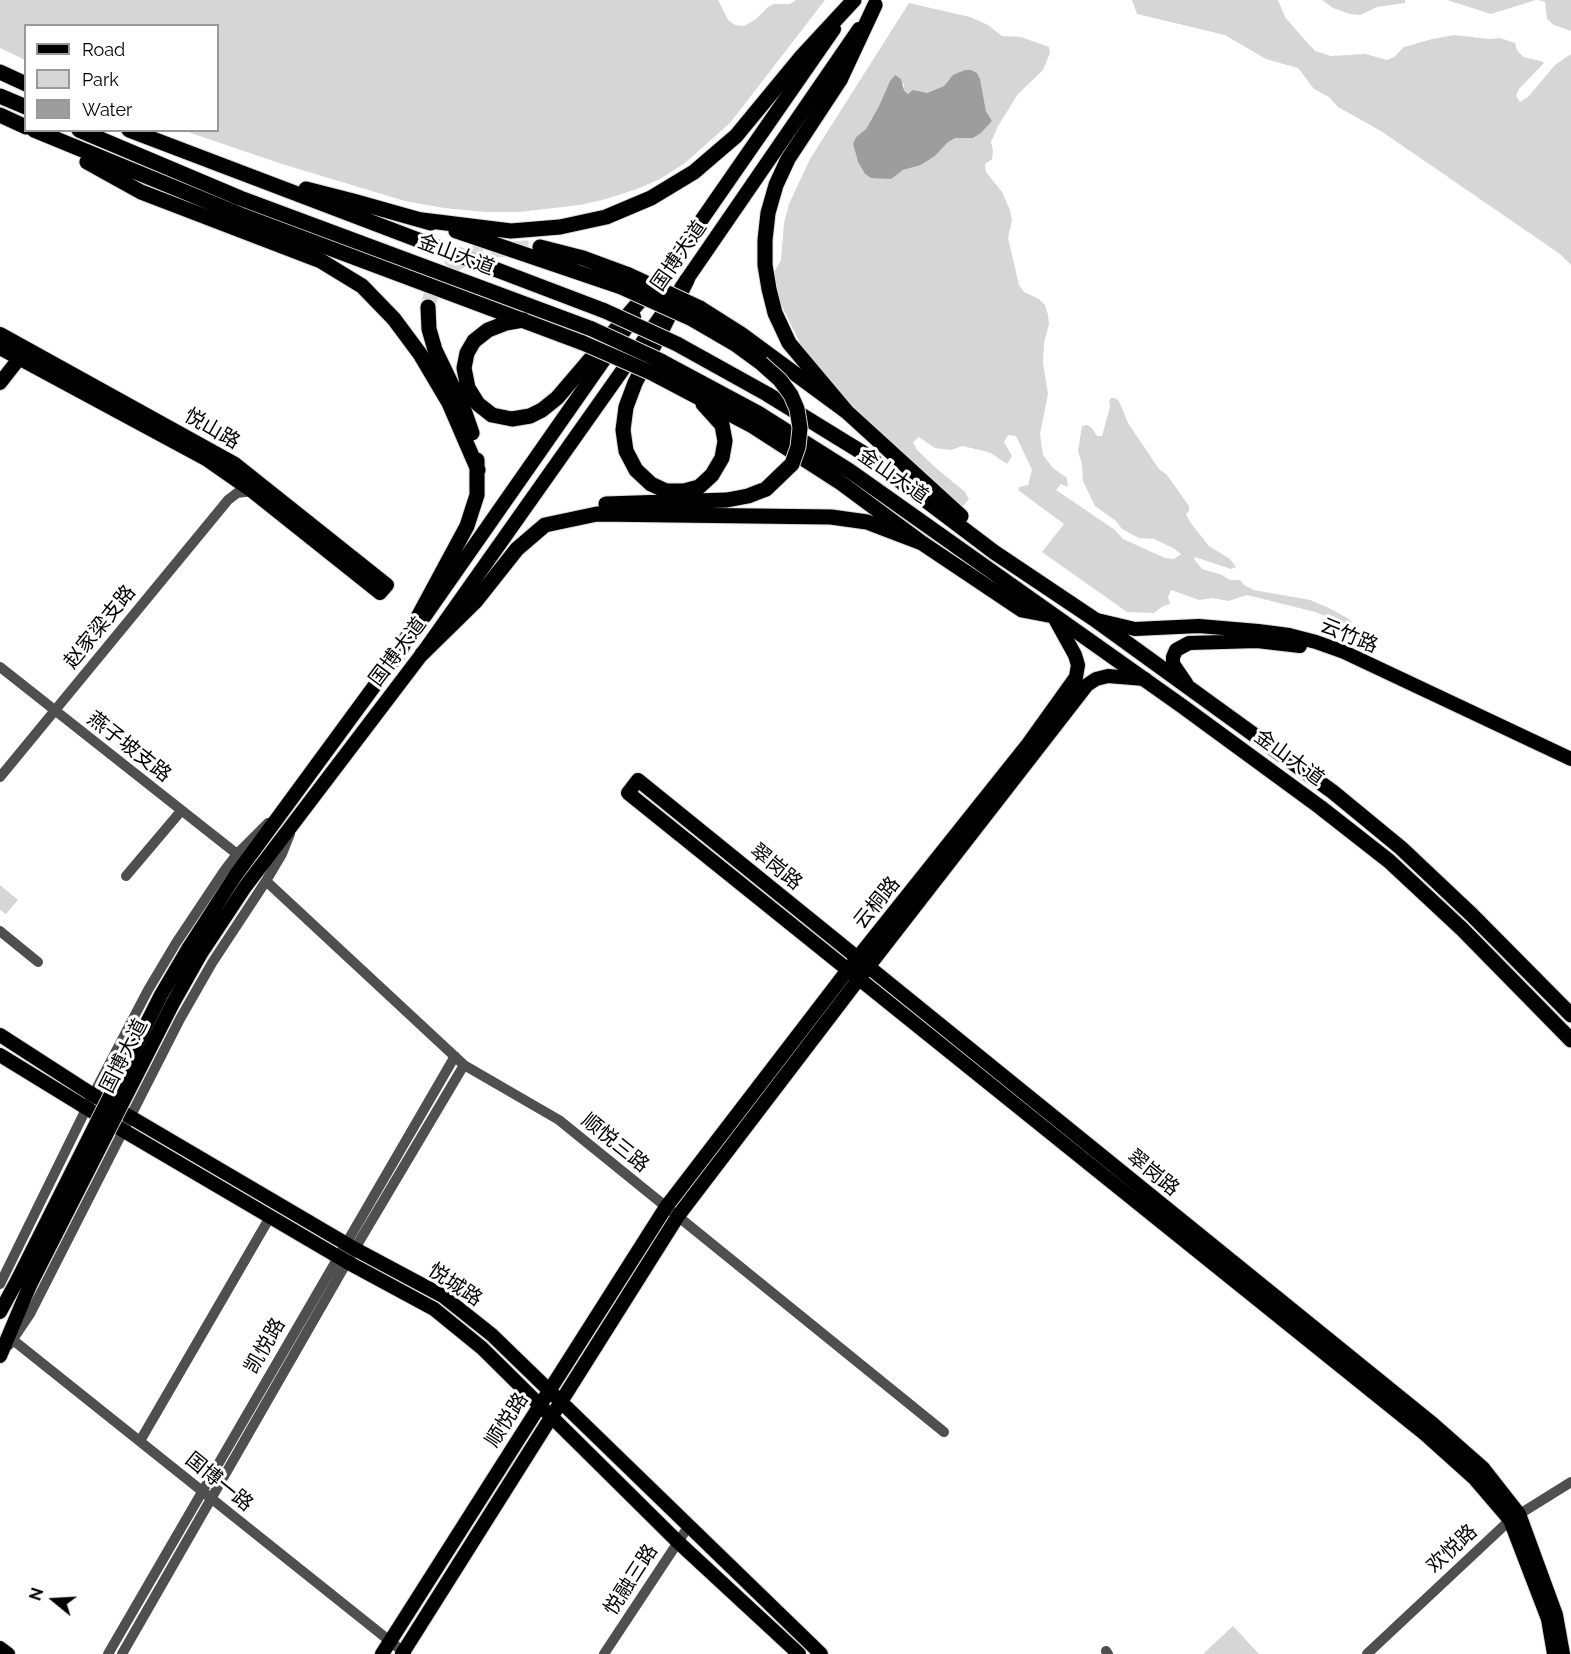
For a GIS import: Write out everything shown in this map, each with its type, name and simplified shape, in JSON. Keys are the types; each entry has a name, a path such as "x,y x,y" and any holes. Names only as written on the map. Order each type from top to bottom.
{"highway":[{"path":"422,220 511,231 560,227 606,217 651,198 694,172 736,136 802,56 854,0"},
{"path":"847,412 789,343 775,313 769,289 765,265 765,240 768,213 776,185 788,159 840,80 877,2"},
{"path":"0,72 24,83"},
{"path":"0,96 24,106"},
{"path":"0,115 24,126"},
{"path":"36,132 141,192 321,261 362,286 394,319 420,354 449,403 478,470"},
{"path":"38,132 241,214 583,343 657,368 695,395 751,425 831,477 922,543 1022,610 1053,616"},
{"name":"金山大道","path":"84,132 240,198 592,329 657,368 758,413 850,471 1320,807 1389,861 1470,937 1571,1040"},
{"name":"金山大道","path":"134,132 605,310 676,344 767,394 863,453 993,552 1094,619 1333,792 1401,848 1472,915 1571,1015"},
{"path":"248,176 422,220 578,271 625,281"},
{"path":"540,248 583,258 625,281 741,334 847,412 1016,567"},
{"path":"525,320 506,323 488,330 474,341 467,353 464,368 468,388 478,404 492,415 512,419 530,416 557,398 669,267"},
{"path":"687,280 635,383 626,407 623,430 626,451 636,470 651,484 666,491 684,491 699,487 712,475 722,458 724,441 722,424 695,395"},
{"path":"397,656 467,526 477,495 478,470 474,440 464,410 435,350 429,329 428,307"},
{"path":"422,654 475,602 517,549 545,525 570,512 595,505 727,500 748,496 766,489 792,464 798,447 800,428 797,409 790,395 780,380 761,363 696,313"},
{"path":"545,525 597,514 831,517 867,522 922,543"}],"main road":[{"name":"国博大道","path":"0,1357 24,1282 173,1003 194,952 235,876 397,656 854,0"},
{"name":"国博大道","path":"194,952 422,654 687,280 877,2"},
{"name":"悦山路","path":"0,334 11,351 206,459 383,589 235,464 11,351"},
{"path":"0,383 11,351"},
{"name":"云桐路","path":"863,963 1077,677 1076,655 1053,616"},
{"name":"云竹路","path":"1094,619 1135,629 1199,626 1289,634 1344,652 1571,759"},
{"name":"云竹路","path":"1190,687 1173,664 1173,657 1182,646 1199,642 1257,641 1288,644 1340,659 1571,768"},
{"name":"云桐路","path":"666,1208 1087,686 1096,679 1108,676 1144,680"},
{"name":"翠岗路","path":"1554,1654 1548,1619 1514,1517 1474,1478 1425,1434 628,793 638,780 1483,1468 1514,1517 1557,1615 1563,1654"},
{"name":"云桐路","path":"678,1216 853,975"},
{"name":"悦城路","path":"0,1035 93,1095 350,1246 443,1296 492,1335 819,1653"},
{"name":"悦城路","path":"0,1055 270,1217 434,1309 482,1348 678,1542 799,1654"},
{"name":"顺悦路","path":"382,1654 666,1208"},
{"name":"顺悦路","path":"404,1653 678,1216"},
{"name":"国博大道","path":"0,1312 24,1282"},
{"path":"0,1648 8,1654"}],"street":[{"path":"228,474 231,483 228,500"},
{"path":"228,500 237,494 252,491"},
{"name":"赵家梁支路","path":"0,777 228,500"},
{"name":"燕子坡支路","path":"0,667 237,854"},
{"path":"0,1284 86,1108 171,952 237,854 285,806"},
{"path":"126,876 181,811"},
{"path":"0,1357 30,1314 180,1019 212,963 282,854 297,818"},
{"name":"顺悦三路","path":"266,881 464,1065 560,1120 944,1432"},
{"path":"0,931 38,963"},
{"name":"凯悦路","path":"122,1654 211,1499 455,1056"},
{"name":"凯悦路","path":"350,1246 464,1065"},
{"path":"140,1442 270,1217"},
{"name":"凯悦路","path":"108,1654 201,1491 343,1259"},
{"name":"国博一路","path":"13,1340 404,1653"},
{"name":"欢悦路","path":"1367,1654 1514,1517 1571,1482"},
{"name":"悦融三路","path":"604,1654 688,1527"}],"green space":[{"path":"0,0 718,0 728,20 735,25 744,26 774,4 790,4 796,0 825,0 730,123 685,163 660,179 606,199 580,205 519,212 485,212 405,201 282,164 188,132 219,132 219,24 24,24 24,60 0,48"},
{"path":"1132,0 1278,0 1285,17 1315,51 1331,56 1365,54 1387,60 1394,57 1404,47 1432,39 1454,35 1500,38 1515,43 1523,57 1544,63 1519,89 1516,96 1520,102 1528,97 1555,65 1571,54 1571,265 1560,254 1381,131 1338,107 1329,97 1314,89 1298,68 1266,59 1225,35 1137,14"},
{"path":"1322,0 1405,0 1405,3 1377,7 1360,15 1333,8"},
{"path":"1447,0 1536,0 1491,14"},
{"path":"1538,0 1571,0 1571,31 1554,25 1547,19 1545,2"},
{"path":"909,3 970,17 988,25 1002,36 1021,37 1049,47 1050,53 1043,70 1018,94 998,126 991,142 992,159 985,164 986,172 1002,192 1010,210 1012,220 1008,238 1019,285 1024,292 1039,299 1045,305 1048,315 1049,324 1044,343 1043,363 1048,394 1040,434 1043,455 1053,468 1067,478 1068,487 1061,484 1056,490 1115,530 1123,539 1165,558 1174,559 1181,554 1154,539 1139,538 1122,529 1116,521 1095,506 1083,481 1082,464 1078,451 1082,426 1091,427 1097,436 1102,436 1110,407 1109,402 1111,398 1115,398 1119,401 1128,423 1159,469 1167,475 1189,506 1186,514 1190,522 1209,546 1230,559 1236,567 1231,569 1195,557 1194,559 1202,569 1230,580 1240,580 1254,590 1310,600 1349,619 1352,622 1351,626 1315,612 1247,595 1228,601 1213,598 1199,600 1171,590 1168,597 1170,604 1154,613 1127,612 1042,552 1064,524 1018,490 1019,487 1028,485 1032,470 1016,436 1008,435 1004,442 1012,456 1007,464 991,453 980,450 962,446 951,450 935,448 919,437 913,442 917,450 965,492 969,499 963,506 955,501 852,406 802,347 779,300 774,273 781,260 784,223 789,204 810,159","holes":["980,79 986,111 992,121 981,133 973,138 955,138 921,165 895,175 871,178 865,174 858,162 853,144 856,137 866,129 890,81 904,84 904,90 909,94 927,93 944,86 948,81"]},
{"path":"0,885 18,900 6,914 0,910"},
{"path":"1233,1626 1259,1654 1203,1654"}],"water":[{"path":"965,70 977,73 986,111 992,121 981,133 973,138 955,138 921,165 903,170 891,179 871,178 865,174 858,162 853,144 856,137 866,129 895,75 901,79 904,90 908,94 913,90 927,93 944,86 953,75"}],"tunnel":[{"path":"428,307 433,287 451,266 480,251 540,247"}]}
